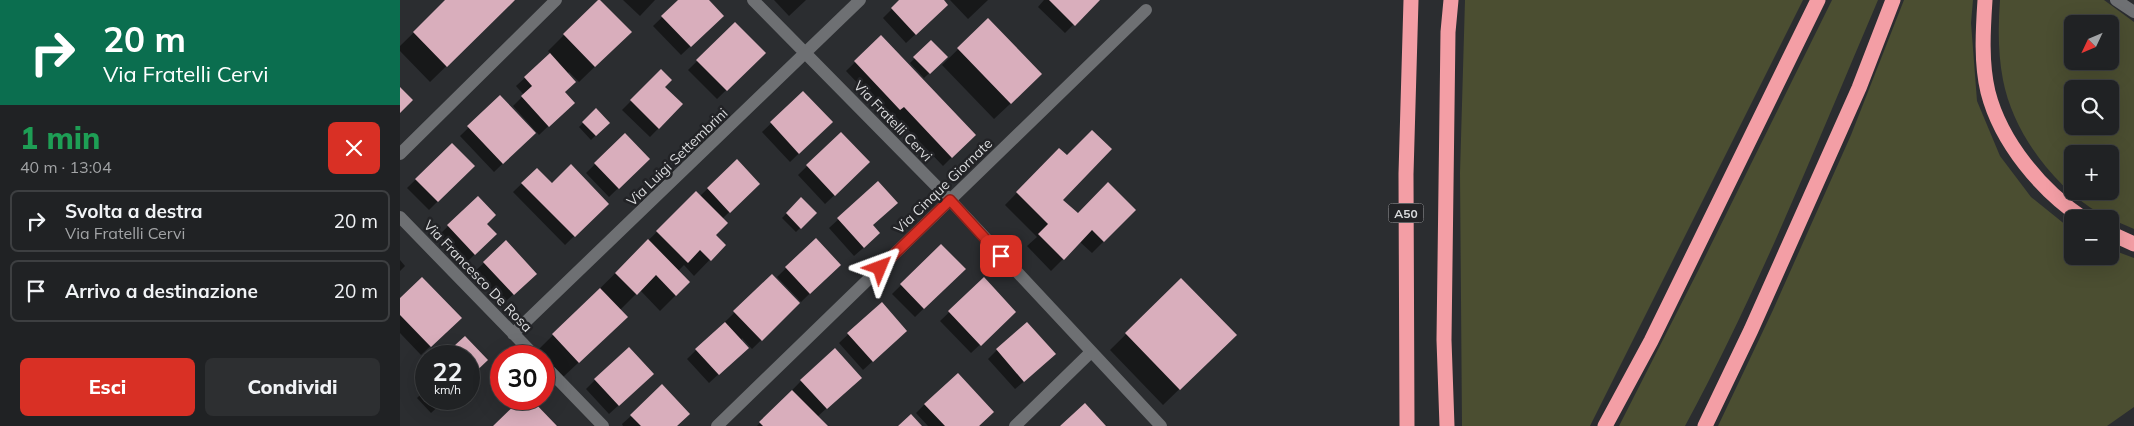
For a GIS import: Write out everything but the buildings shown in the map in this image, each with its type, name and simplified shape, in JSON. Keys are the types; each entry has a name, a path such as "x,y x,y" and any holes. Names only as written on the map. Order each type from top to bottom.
{"highway":[{"name":"A50","path":"1407,426 1406,174 1410,0"},
{"path":"1447,426 1444,340 1450,0"},
{"path":"1605,426 1651,341 1818,0"},
{"path":"1705,426 1751,330 1859,88 1893,0"},
{"path":"1985,0 1984,61 1988,92 2001,127 2042,183 2070,210"},
{"path":"2119,237 2134,244"}],"street":[{"path":"400,154 556,0"},
{"name":"Via Fratelli Cervi","path":"753,0 950,200 1161,426"},
{"name":"Via Luigi Settembrini","path":"513,334 860,0"},
{"path":"2116,0 2134,12"},
{"name":"Via Cinque Giornate","path":"716,426 1146,10"},
{"name":"Via Francesco De Rosa","path":"400,218 524,345"},
{"path":"1015,426 1092,352"},
{"path":"555,376 603,426"}],"green space":[{"path":"1465,0 1803,0 1590,426 1462,426 1460,173"},
{"path":"1832,0 1878,0 1763,269 1712,374 1685,426 1619,426 1700,267"},
{"path":"1904,0 1973,0 1971,23 1977,101 2000,156 2031,197 2064,224 2064,265 2119,265 2119,252 2134,258 2134,407 2107,426 1718,426 1773,310 1851,135"},
{"path":"2000,0 2104,0 2134,22 2134,229 2119,222 2119,210 2094,210 2080,200 2119,200 2119,145 2064,145 2064,186 2038,156 2026,138 2008,100 2001,70"}],"route":[{"path":"880,268 950,200 1001,256"}]}
